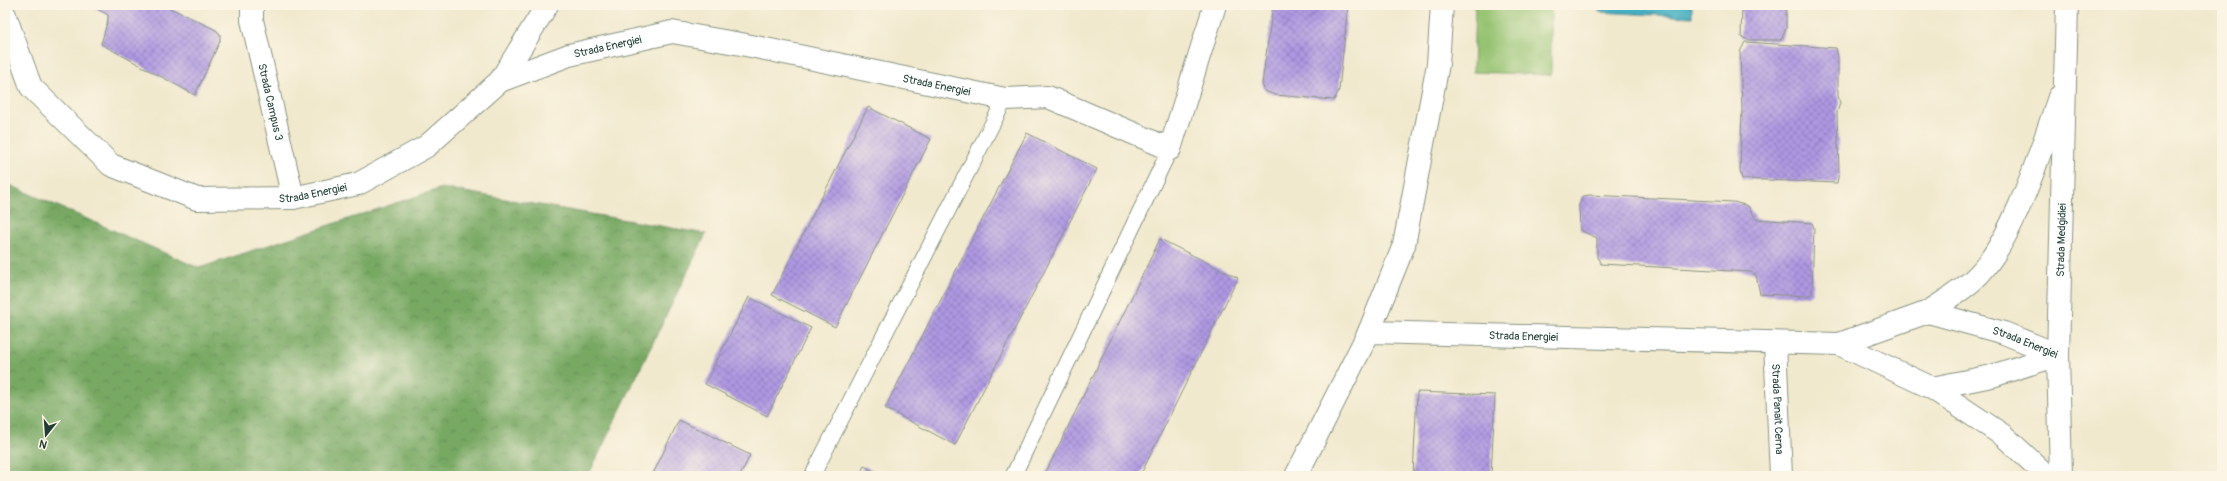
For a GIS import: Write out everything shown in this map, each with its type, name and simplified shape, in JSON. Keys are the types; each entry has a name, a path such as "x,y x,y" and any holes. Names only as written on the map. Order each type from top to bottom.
{"street":[{"name":"Strada Campus 3","path":"252,5 252,20 293,198"},
{"path":"500,81 547,5"},
{"path":"1170,149 1215,5"},
{"path":"1296,476 1369,332 1404,245 1438,64 1442,5"},
{"name":"Strada Medgidiei","path":"2061,476 2058,355 2067,75 2067,5"},
{"name":"Strada Energiei","path":"5,16 31,87 111,165 197,199 293,198 358,184 427,146 500,81 570,55 672,32 741,44 1005,99 1048,97 1170,149"},
{"path":"1928,312 1974,280 1994,254 2021,201 2041,150 2067,75"},
{"name":"Strada Energiei","path":"1369,332 1839,344 1928,312 2004,333 2058,355"},
{"name":"Strada Panait Cerna","path":"1775,343 1781,476"},
{"name":"Strada Energiei","path":"1839,344 1932,388 1992,376 2058,355"},
{"path":"1932,388 2004,436 2047,476"}],"lane":[{"path":"812,476 1005,99"},
{"path":"1013,476 1170,149"}],"green space":[{"path":"1475,5 1551,5 1551,75 1473,72"},
{"path":"5,183 199,268 442,188 706,234 588,476 5,476"}],"water":[{"path":"1599,5 1692,5 1692,17 1599,12"}],"building":[{"path":"90,5 164,5 216,30 220,34 220,41 195,95 101,44 108,15"},
{"path":"1273,5 1348,5 1339,90 1334,100 1275,95 1265,91 1262,84"},
{"path":"1742,5 1786,5 1786,28 1781,40 1749,40 1741,37"},
{"path":"1745,42 1836,48 1838,57 1838,96 1840,103 1837,113 1839,172 1837,183 1742,179 1740,171 1742,110 1740,52"},
{"path":"868,107 931,139 835,327 772,295"},
{"path":"1027,133 1097,169 955,445 885,408"},
{"path":"1590,195 1734,202 1748,206 1756,219 1812,223 1814,228 1812,293 1808,296 1760,294 1756,275 1751,272 1601,264 1597,257 1597,238 1580,230 1579,205 1583,196"},
{"path":"1160,239 1238,278 1140,476 1044,476"},
{"path":"749,297 811,328 767,416 705,384"},
{"path":"1417,392 1495,395 1491,476 1413,476"},
{"path":"679,420 750,455 740,476 652,476"},
{"path":"864,466 884,476 859,476"}]}
